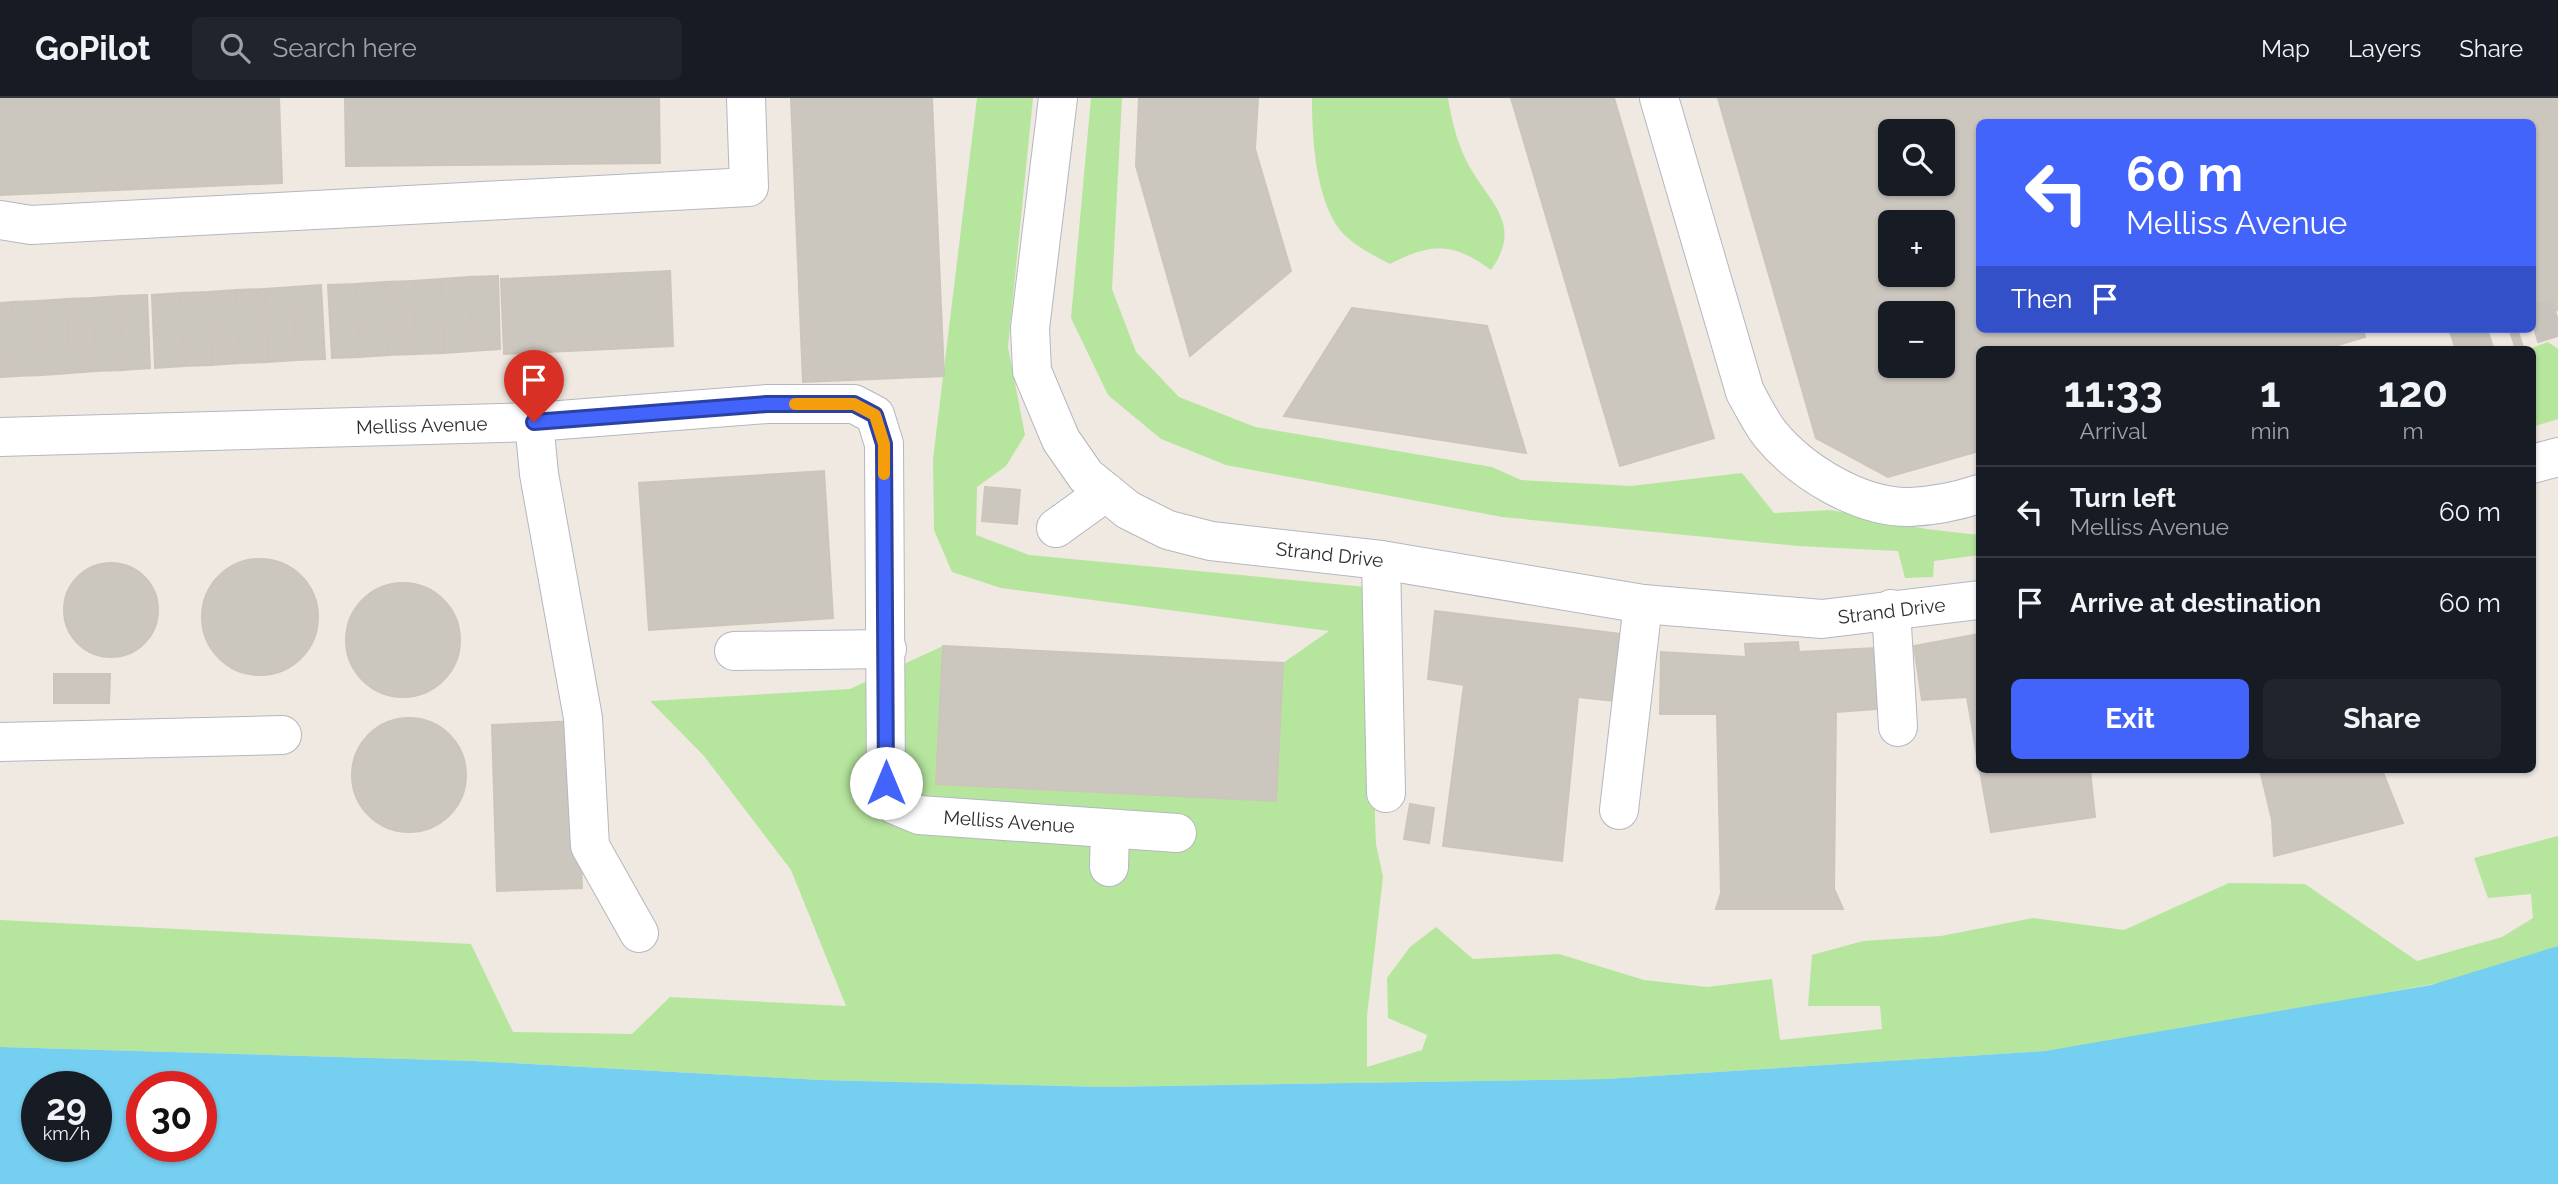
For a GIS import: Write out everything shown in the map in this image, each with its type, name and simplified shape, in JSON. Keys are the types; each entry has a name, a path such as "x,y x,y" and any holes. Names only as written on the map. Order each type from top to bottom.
{"street":[{"path":"0,220 31,225 749,187 746,98"},
{"name":"Strand Drive","path":"1058,98 1030,328 1032,371 1061,440 1086,476 1128,510 1168,530 1212,541 1381,559 1643,604 1822,619 1976,600"},
{"path":"1659,98 1745,392 1770,434 1805,467 1840,488 1870,500 1909,507 1976,495"},
{"name":"Melliss Avenue","path":"0,437 534,422 767,404 854,404 875,415 884,444 886,783 895,805 919,815 1177,832"},
{"path":"534,422 539,474 583,718 590,846 639,933"},
{"path":"2536,463 2558,457"},
{"path":"1056,528 1106,492"},
{"path":"1381,559 1386,793"},
{"path":"1619,810 1643,604"},
{"path":"1891,609 1898,727"},
{"path":"734,651 887,649"},
{"path":"0,742 282,736"},
{"path":"1109,867 1110,829"}],"green space":[{"path":"977,98 1033,98 1008,347 1025,435 1006,466 977,487 976,535 1029,555 1366,587 1376,844 1383,877 1367,1016 1367,1067 1422,1050 1427,1035 1388,1018 1387,978 1410,947 1436,927 1473,959 1559,954 1644,980 1707,987 1772,979 1780,1040 1882,1029 1880,1006 1808,1006 1812,955 1863,941 1941,936 2033,918 2124,930 2229,883 2305,884 2417,961 2502,937 2533,918 2531,894 2488,898 2474,858 2558,836 2558,961 2188,1029 2045,1051 1606,1079 1103,1087 821,1080 474,1061 0,1047 0,920 471,944 513,1032 632,1034 670,997 846,1006 791,870 704,756 650,701 850,689 943,646 936,784 1276,801 1283,663 1329,631 1001,588 952,572 934,530 933,459"},
{"path":"1091,98 1122,98 1112,289 1136,352 1179,397 1255,427 1492,467 1521,480 1631,486 1742,473 1774,513 1831,510 1926,529 1976,535 1976,555 1934,561 1933,577 1905,578 1898,551 1798,546 1502,517 1226,465 1161,439 1108,395 1071,318"},
{"path":"1312,98 1448,98 1463,153 1504,225 1501,253 1491,270 1465,254 1442,249 1417,252 1390,264 1348,238 1330,213 1319,181"},
{"path":"2548,342 2558,349 2558,419 2536,426 2536,346"}],"water":[{"path":"2558,946 2558,1184 0,1184 0,1047 474,1061 821,1080 1103,1087 1606,1079 2045,1051 2431,985"}],"building":[{"path":"0,98 279,98 282,183 0,195"},
{"path":"345,98 659,98 660,163 346,166"},
{"path":"791,98 932,98 944,376 803,382"},
{"path":"1139,98 1258,98 1255,149 1291,271 1190,356 1136,166"},
{"path":"1511,98 1614,98 1714,438 1620,466"},
{"path":"1718,98 2558,98 2558,310 2547,313 2536,307 2536,119 1976,119 1976,333 2364,333 2365,337 2335,346 1976,346 1976,452 1888,477 1816,438"},
{"path":"670,271 673,346 504,354 501,279"},
{"path":"498,276 500,349 472,351 469,277"},
{"path":"469,277 472,351 444,353 441,279"},
{"path":"441,279 444,353 416,354 413,281"},
{"path":"413,281 416,354 388,355 384,282"},
{"path":"384,282 388,355 360,357 356,284"},
{"path":"356,284 360,357 332,358 328,285"},
{"path":"321,285 325,359 296,360 293,287"},
{"path":"293,287 296,360 268,362 265,289"},
{"path":"265,289 268,362 240,363 236,290"},
{"path":"236,290 240,363 212,365 209,292"},
{"path":"209,292 212,365 184,366 180,293"},
{"path":"180,293 184,366 155,368 152,295"},
{"path":"147,295 150,368 123,370 120,296"},
{"path":"120,296 123,370 96,371 93,298"},
{"path":"93,298 96,371 70,373 66,299"},
{"path":"66,299 70,373 43,375 39,301"},
{"path":"39,301 43,375 16,376 12,302"},
{"path":"12,302 16,376 0,377 0,303"},
{"path":"1352,308 1487,326 1526,453 1284,416"},
{"path":"824,471 833,618 649,630 639,483"},
{"path":"985,487 1020,490 1017,524 982,521"},
{"path":"260,559 282,564 301,576 313,595 318,617 313,639 301,658 282,670 260,675 238,670 219,658 207,639 202,617 207,595 219,576 238,564"},
{"path":"111,563 129,567 144,577 154,592 158,610 154,628 144,643 129,653 111,657 93,653 78,643 68,628 64,610 68,592 78,577 93,567"},
{"path":"403,583 425,587 435,592 451,608 456,618 460,640 456,662 451,672 435,688 425,693 403,697 381,693 371,688 355,672 350,662 346,640 350,618 355,608 371,592 381,587"},
{"path":"1435,611 1622,634 1614,701 1578,697 1562,861 1443,846 1464,685 1428,679"},
{"path":"1976,635 1976,750 1967,697 1922,700 1914,646"},
{"path":"1798,642 1799,652 1876,648 1876,709 1836,712 1834,889 1843,909 1716,909 1721,893 1717,714 1660,714 1661,652 1746,657 1745,644"},
{"path":"943,646 1283,663 1276,801 936,784"},
{"path":"54,674 110,674 109,703 54,703"},
{"path":"409,718 431,722 441,727 457,743 462,753 466,775 462,797 457,807 441,823 431,828 409,832 387,828 377,823 361,807 356,797 352,775 356,753 361,743 377,727 387,722"},
{"path":"576,721 582,888 497,891 492,725"},
{"path":"1981,773 2090,773 2095,817 1991,832"},
{"path":"2261,773 2383,773 2403,823 2274,856 2272,820"},
{"path":"1410,804 1434,808 1429,843 1404,839"}],"tunnel":[{"path":"2536,324 2558,317"},
{"path":"2467,346 2506,333"}],"slow traffic":[{"path":"795,404 854,404 875,415 884,444 884,474"}],"route":[{"path":"534,422 767,404 854,404 875,415 884,444 886,783"}]}
